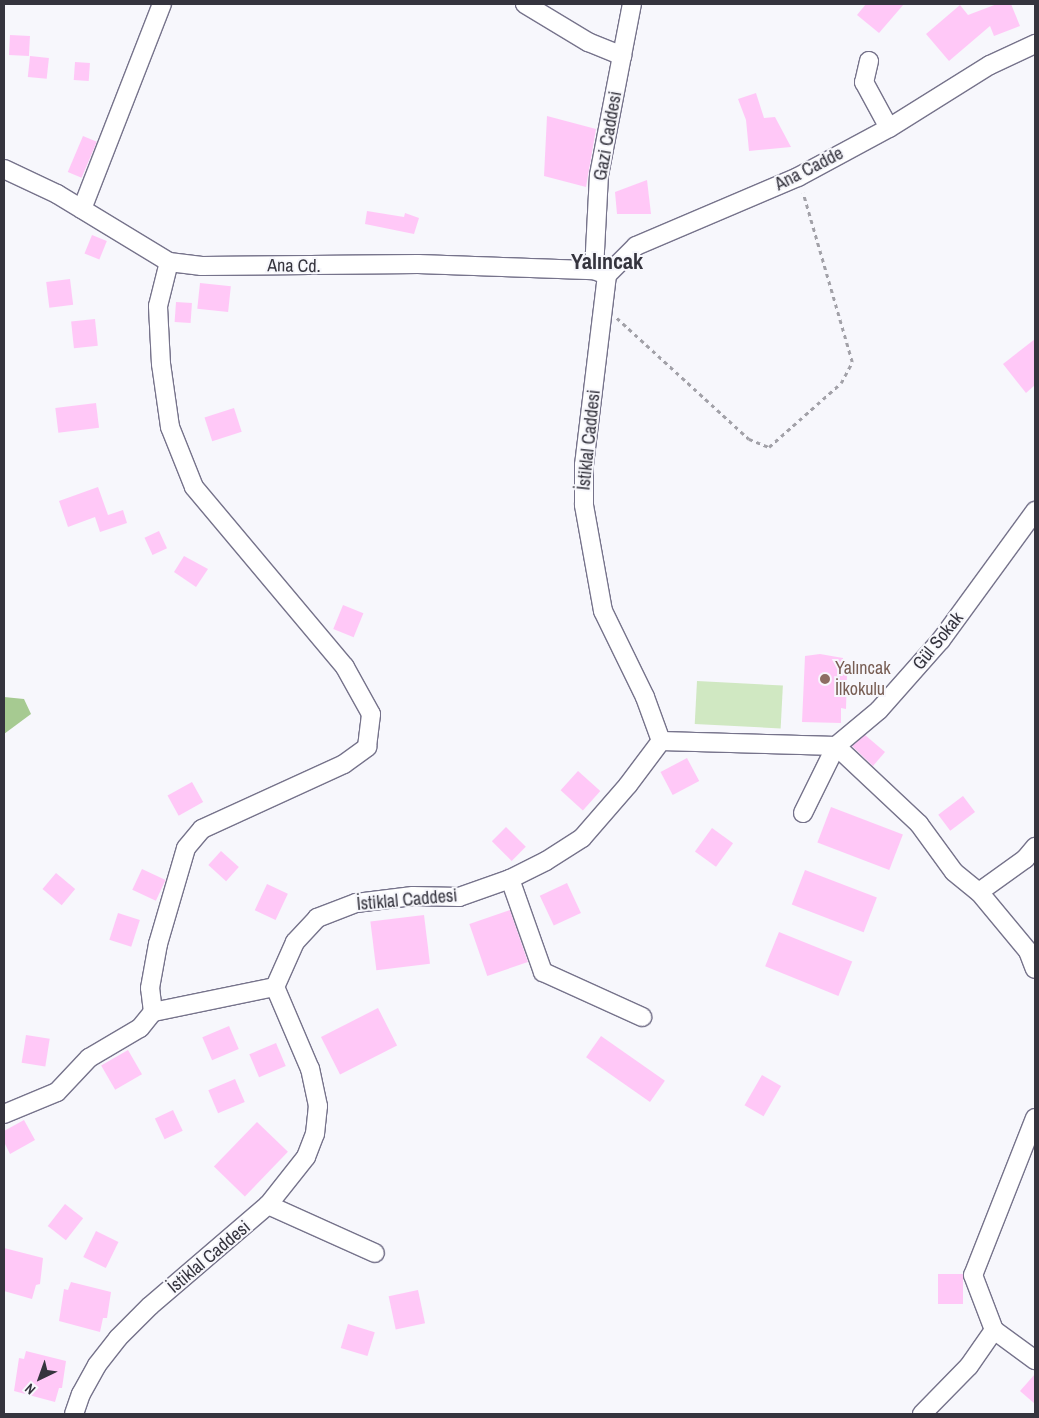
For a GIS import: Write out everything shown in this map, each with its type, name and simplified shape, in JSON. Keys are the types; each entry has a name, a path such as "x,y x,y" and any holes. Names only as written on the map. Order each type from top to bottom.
{"street":[{"path":"82,209 162,4"},
{"path":"525,4 588,42 622,56"},
{"name":"Gazi Caddesi","path":"601,273 599,175 632,4"},
{"name":"Ana Cadde","path":"601,273 636,246 798,177 889,128 990,66 1035,44"},
{"path":"869,61 864,82 889,128"},
{"name":"Ana Cd.","path":"4,169 82,209 169,262 202,266 418,264 601,273"},
{"path":"153,1012 150,988 158,944 186,848 202,829 352,758 367,747 371,714 345,667 194,488 170,427 161,364 158,306 169,262"},
{"path":"601,273 603,305"},
{"name":"İstiklal Caddesi","path":"74,1414 97,1365 118,1338 150,1306 268,1205 306,1157 315,1134 318,1106 310,1069 275,987 294,942 317,918 356,903 413,896 459,897 510,879 546,861 582,838 628,785 660,741 644,697 603,612 584,505 584,465 603,305"},
{"name":"Gül Sokak","path":"802,813 836,746 879,710 941,640 1035,511"},
{"path":"660,741 836,746 919,824 954,872 979,892 1028,951 1035,969"},
{"path":"979,892 1025,859 1035,847"},
{"path":"510,879 543,972 642,1016"},
{"path":"4,1114 57,1092 89,1058 140,1028 153,1012 275,987"},
{"path":"1035,1118 973,1275 994,1330 1035,1360"},
{"path":"268,1205 375,1253"},
{"path":"922,1414 969,1366 994,1330"}],"path":[{"path":"603,305 749,439 769,447 841,384 852,362 798,177"}],"green space":[{"path":"697,681 783,686 781,728 695,724"},
{"path":"4,697 24,699 31,714 4,734"}],"building":[{"path":"866,4 904,4 879,33 857,15"},
{"path":"997,4 1011,4 1020,26 994,36 990,26 949,61 926,34 960,5 968,15"},
{"path":"10,35 30,36 29,56 9,55"},
{"path":"30,56 49,58 47,79 28,77"},
{"path":"75,62 90,63 89,81 74,80"},
{"path":"756,93 764,118 775,117 791,147 749,151 746,120 738,99"},
{"path":"547,116 596,129 586,187 544,176"},
{"path":"83,136 97,142 82,178 68,172"},
{"path":"647,180 651,214 617,214 615,192"},
{"path":"367,211 404,217 405,213 419,218 414,234 365,224"},
{"path":"92,235 107,241 99,260 85,254"},
{"path":"70,279 73,305 49,308 46,282"},
{"path":"200,283 231,286 228,312 197,309"},
{"path":"176,302 192,303 191,323 175,322"},
{"path":"95,319 98,346 74,348 71,322"},
{"path":"1035,339 1035,385 1026,393 1003,364"},
{"path":"96,403 99,428 58,433 55,408"},
{"path":"234,408 242,432 212,441 205,418"},
{"path":"98,487 108,515 123,510 127,523 100,532 95,517 68,527 59,501"},
{"path":"159,531 167,548 153,555 144,538"},
{"path":"184,556 208,569 196,587 174,572"},
{"path":"343,605 363,613 354,637 333,629"},
{"path":"820,654 843,658 843,674 847,674 846,709 841,708 841,723 802,722 805,656"},
{"path":"865,735 885,752 873,766 852,746"},
{"path":"687,758 699,781 673,795 661,772"},
{"path":"578,771 600,791 583,810 561,790"},
{"path":"192,782 203,802 179,816 168,796"},
{"path":"963,796 975,812 950,831 938,815"},
{"path":"831,807 903,835 889,870 817,842"},
{"path":"506,827 526,847 512,861 492,841"},
{"path":"712,828 733,843 716,867 695,851"},
{"path":"221,851 239,867 226,881 208,865"},
{"path":"142,869 166,880 156,901 132,890"},
{"path":"805,870 877,898 864,932 792,905"},
{"path":"56,873 75,889 62,905 43,889"},
{"path":"567,883 581,913 554,926 540,896"},
{"path":"267,884 288,894 276,920 255,910"},
{"path":"510,910 528,962 487,976 469,924"},
{"path":"118,913 140,920 131,947 109,940"},
{"path":"424,915 430,964 376,970 370,922"},
{"path":"779,932 852,962 838,996 765,966"},
{"path":"378,1008 397,1045 340,1074 321,1037"},
{"path":"229,1026 239,1049 212,1060 202,1037"},
{"path":"26,1035 50,1039 45,1066 22,1063"},
{"path":"601,1036 665,1081 650,1102 586,1057"},
{"path":"276,1043 286,1066 259,1077 249,1054"},
{"path":"128,1050 142,1074 115,1090 101,1066"},
{"path":"762,1075 781,1086 764,1116 744,1105"},
{"path":"235,1079 245,1102 218,1113 208,1090"},
{"path":"173,1110 183,1131 165,1139 155,1118"},
{"path":"24,1120 35,1140 10,1154 4,1142 4,1131"},
{"path":"257,1122 288,1152 245,1196 214,1167"},
{"path":"65,1204 83,1218 66,1240 48,1226"},
{"path":"96,1231 118,1242 106,1268 83,1257"},
{"path":"4,1248 43,1258 40,1284 36,1285 32,1299 4,1291"},
{"path":"938,1274 963,1274 963,1304 938,1304"},
{"path":"71,1282 111,1292 107,1318 103,1318 100,1332 59,1321 64,1289 68,1290"},
{"path":"418,1290 425,1323 396,1329 389,1296"},
{"path":"348,1324 375,1332 367,1356 341,1348"},
{"path":"26,1351 66,1361 62,1388 59,1388 55,1402 14,1391 19,1358 24,1359"},
{"path":"1035,1374 1035,1404 1020,1391"}],"place":[{"name":"Yalıncak İlkokulu","path":"825,679"}],"district":[{"name":"Yalıncak","path":"607,262"}]}
